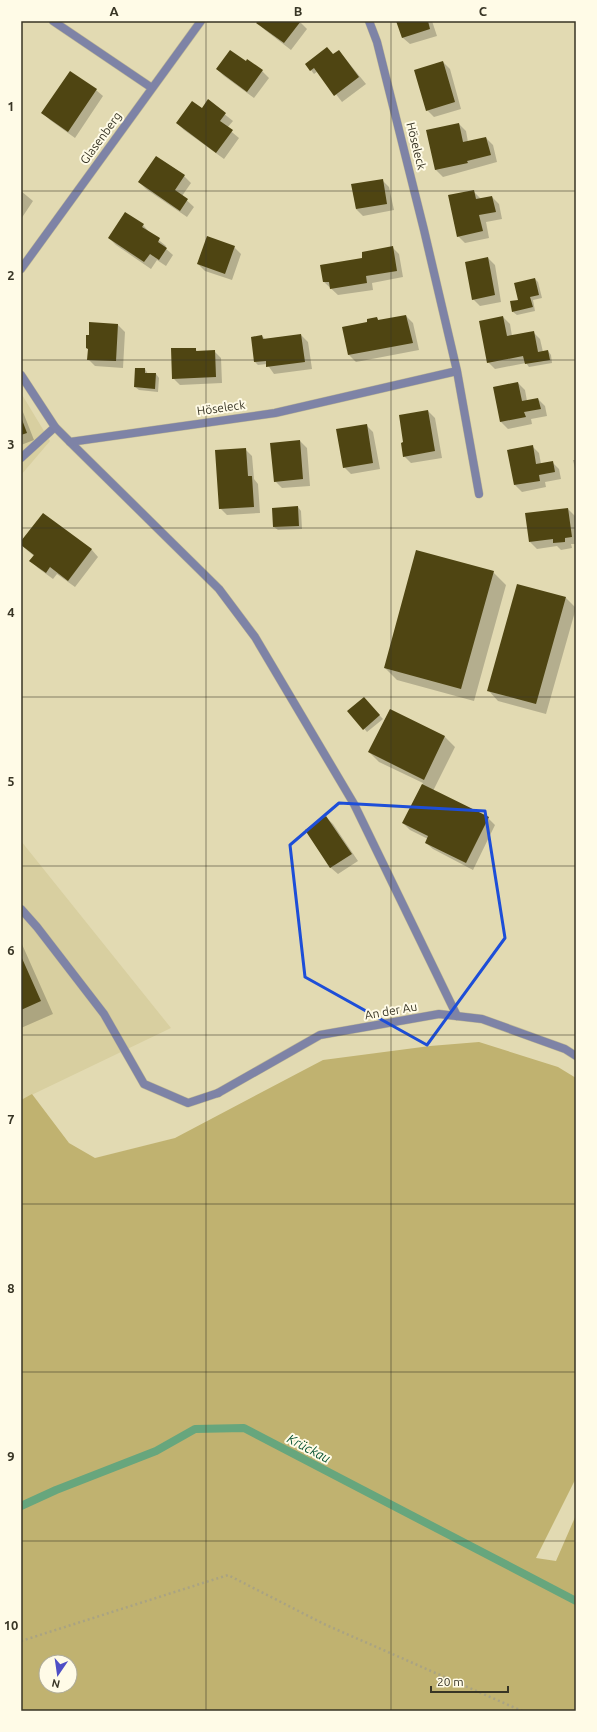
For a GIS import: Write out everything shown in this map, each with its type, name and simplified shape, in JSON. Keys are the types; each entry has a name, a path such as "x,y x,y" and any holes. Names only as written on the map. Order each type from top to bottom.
{"street":[{"path":"53,21 152,88"},
{"name":"Glasenberg","path":"21,270 201,21"},
{"name":"Höseleck","path":"369,21 379,50 424,230 456,371 478,494"},
{"name":"Höseleck","path":"70,442 275,413 456,371"},
{"path":"21,375 55,426 219,589 255,637 354,804 457,1016"},
{"path":"21,458 55,426"},
{"name":"An der Au","path":"21,909 37,927 104,1014 144,1084 188,1103 218,1093 320,1035 439,1014 482,1019 566,1049 576,1056"}],"path":[{"path":"21,1641 228,1576 324,1624 522,1711"}],"highlighted area":[{"path":"339,803 485,811 505,938 427,1045 305,977 290,845"}],"shaded area":[{"path":"21,393 50,441 21,475"},
{"path":"21,841 171,1028 21,1100"},
{"path":"479,1042 558,1067 576,1078 576,1478 536,1558 556,1561 576,1515 576,1711 21,1711 21,1100 32,1094 69,1143 95,1158 175,1138 323,1060 430,1046"}],"building":[{"path":"258,21 301,21 284,43 256,23"},
{"path":"396,21 428,21 430,29 402,38"},
{"path":"327,47 333,54 339,50 359,77 334,96 314,68 310,71 305,64"},
{"path":"230,50 263,70 247,92 216,69"},
{"path":"443,61 455,102 426,111 414,70"},
{"path":"70,71 97,89 68,132 41,113"},
{"path":"208,99 226,113 220,121 233,130 216,153 176,123 192,101 202,108"},
{"path":"459,123 463,142 486,137 491,155 467,161 468,163 435,170 426,130"},
{"path":"156,156 185,175 175,190 188,199 180,211 138,182"},
{"path":"383,179 387,204 356,209 351,184"},
{"path":"474,190 476,199 492,196 496,212 479,215 483,231 457,237 448,195"},
{"path":"125,212 144,224 142,227 160,238 158,242 167,248 159,260 150,254 144,262 108,238"},
{"path":"207,236 235,246 225,274 197,264"},
{"path":"393,246 397,271 366,276 367,283 330,289 329,282 323,282 320,265 362,258 362,252"},
{"path":"488,257 495,295 472,300 465,262"},
{"path":"535,278 539,295 530,297 533,307 512,312 510,301 518,300 514,283"},
{"path":"406,315 413,343 348,355 342,327 367,322 367,319 377,317 378,320"},
{"path":"503,316 507,336 534,331 538,352 548,350 550,360 525,364 523,356 487,363 479,321"},
{"path":"89,322 118,324 116,361 87,360 88,349 86,348 86,335 89,335"},
{"path":"301,334 305,362 266,367 266,361 254,362 251,337 262,335 263,339"},
{"path":"171,348 196,348 196,351 215,350 216,377 172,379"},
{"path":"135,368 145,368 145,373 156,373 155,389 134,387"},
{"path":"518,382 522,401 538,398 541,409 524,412 526,417 500,422 493,387"},
{"path":"428,410 435,451 403,457 401,443 403,442 399,415"},
{"path":"21,417 27,433 21,435"},
{"path":"367,424 373,463 343,468 336,429"},
{"path":"300,440 303,479 274,482 270,443"},
{"path":"533,445 536,464 553,461 555,472 539,475 540,481 514,485 507,450"},
{"path":"246,448 248,476 252,476 254,507 219,509 215,450"},
{"path":"298,506 299,526 273,527 272,508"},
{"path":"568,508 572,537 565,538 565,542 553,543 553,539 529,542 525,513"},
{"path":"43,513 92,549 68,581 50,567 46,573 29,561 34,555 21,545 21,541"},
{"path":"416,550 494,571 461,689 384,668"},
{"path":"517,584 566,597 536,704 487,691"},
{"path":"364,697 380,715 363,730 347,711"},
{"path":"390,709 445,736 424,780 368,752"},
{"path":"422,784 489,817 466,863 425,843 428,836 402,823"},
{"path":"326,816 352,854 330,868 305,830"},
{"path":"21,956 41,1001 21,1010"}],"waterway":[{"name":"Krückau","path":"21,1506 56,1490 156,1451 195,1429 244,1428 576,1601"}]}
